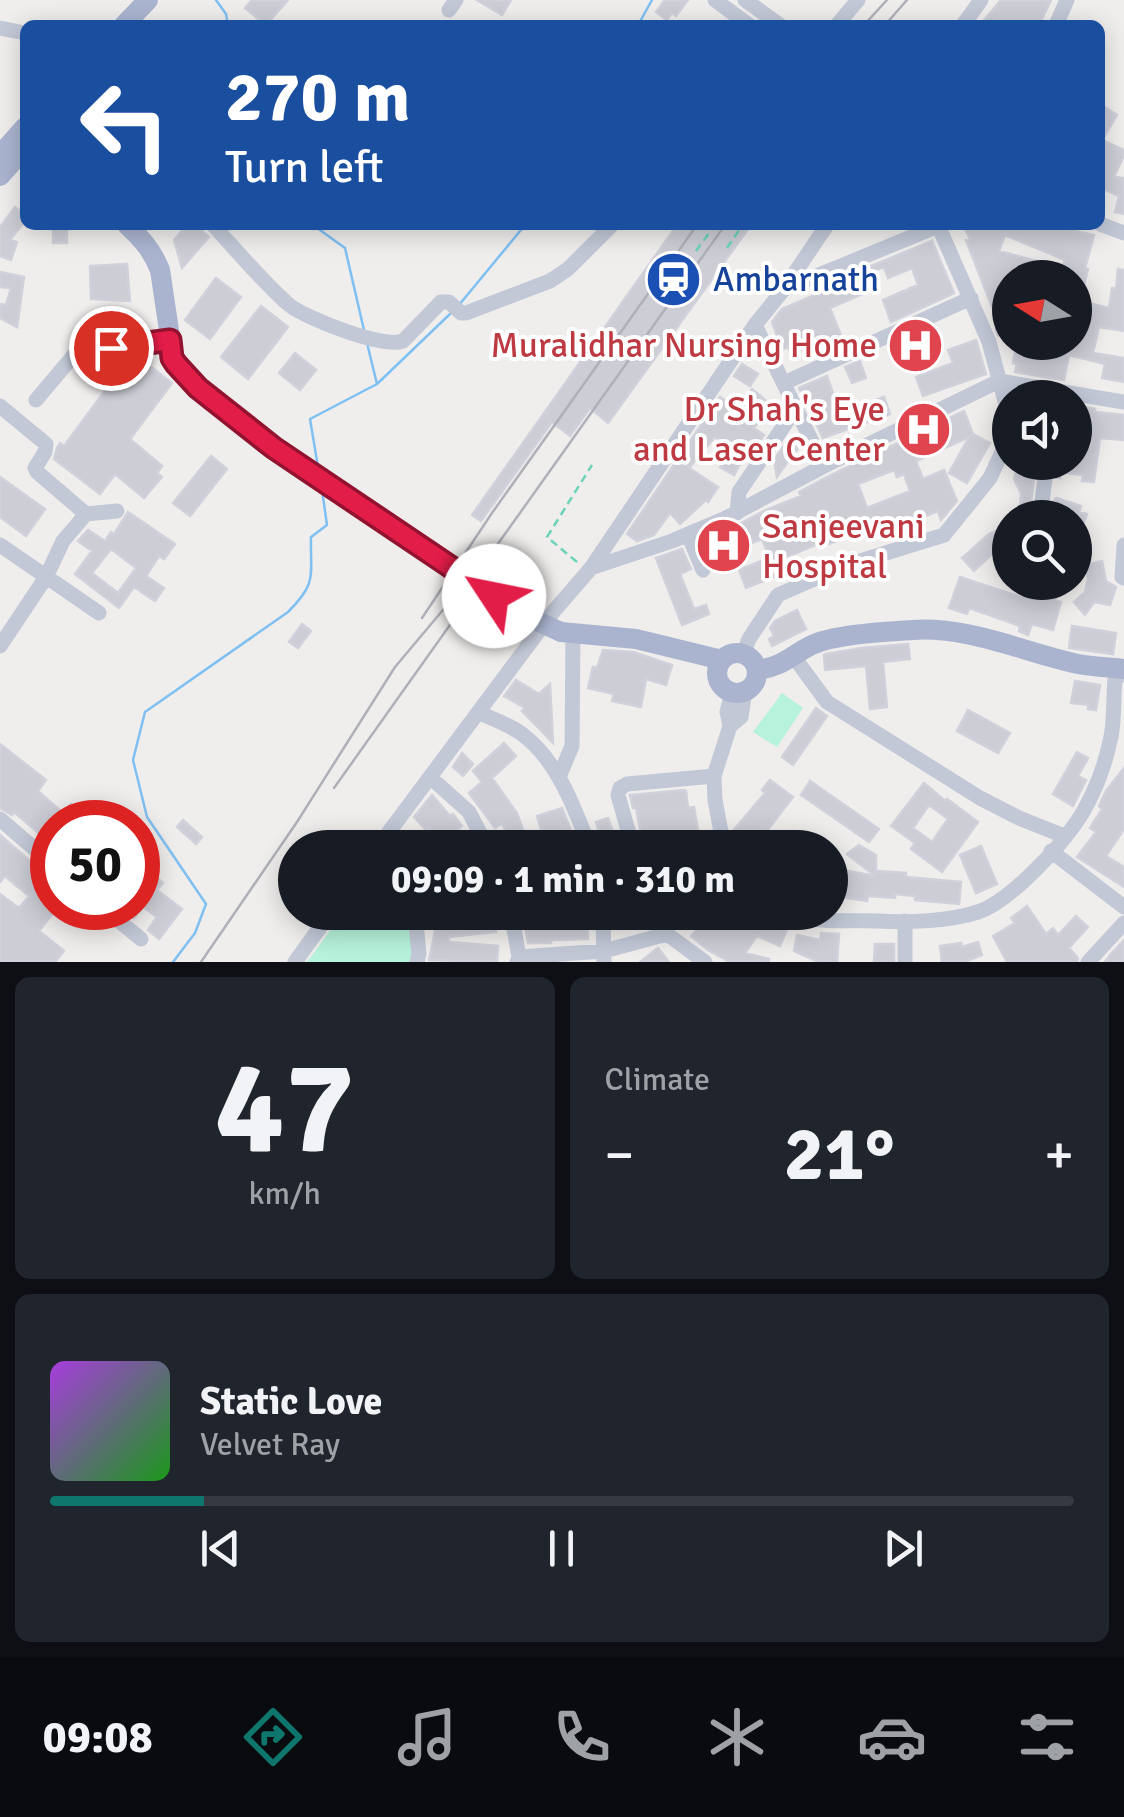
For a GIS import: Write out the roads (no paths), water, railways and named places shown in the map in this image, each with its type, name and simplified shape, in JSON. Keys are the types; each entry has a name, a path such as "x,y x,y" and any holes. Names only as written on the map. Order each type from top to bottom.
{"main road":[{"path":"129,20 148,0"},
{"path":"0,176 20,141"},
{"path":"134,230 148,244 160,270 172,358 198,388 274,448 526,616 567,633 636,639 772,668 814,644 849,636 941,630 1081,664 1122,678"},
{"path":"148,230 162,248 169,266 182,350 180,368"},
{"path":"741,661 756,681 739,691 723,686 718,676 741,661"}],"street":[{"path":"715,0 743,20"},
{"path":"745,0 773,20"},
{"path":"841,20 858,0"},
{"path":"218,230 291,307 365,338 396,344 441,302 466,314 550,281 607,230"},
{"path":"390,830 553,612 590,569 824,230"},
{"path":"784,289 928,230"},
{"path":"940,230 989,342 998,380"},
{"path":"784,383 971,298"},
{"path":"755,325 824,466"},
{"path":"36,400 74,355 170,340"},
{"path":"590,569 688,534 992,385"},
{"path":"1092,397 1124,402"},
{"path":"0,406 46,444 37,472 86,514"},
{"path":"736,512 739,492 796,408"},
{"path":"741,661 749,639 778,595 844,566 944,535 992,474"},
{"path":"0,646 46,577 63,541 86,514 117,511"},
{"path":"688,534 703,570"},
{"path":"0,545 99,613"},
{"path":"1124,545 1124,578"},
{"path":"558,777 572,746 567,633"},
{"path":"794,657 827,702 980,798 1064,836"},
{"path":"848,920 954,917 986,909 1029,877 1082,814 1099,778 1112,737 1122,678"},
{"path":"721,830 714,776 730,726 727,712 739,691"},
{"path":"480,713 521,734 548,760 569,794 583,830"},
{"path":"628,830 618,795 620,788 627,784 714,776"},
{"path":"430,777 469,812 478,830"},
{"path":"0,819 30,845"},
{"path":"1051,851 1124,906"},
{"path":"905,962 906,921"},
{"path":"1088,962 1124,923"},
{"path":"129,930 141,940"},
{"path":"296,962 318,930"},
{"path":"417,930 417,962"},
{"path":"514,930 518,959 604,957 667,934"},
{"path":"603,930 604,957"},
{"path":"665,930 705,962"}],"waterway":[{"path":"216,0 227,20"},
{"path":"641,20 652,0"},
{"path":"320,230 345,248 364,330"},
{"path":"459,305 521,230"},
{"path":"377,384 450,314"},
{"path":"318,467 310,419 377,384 367,343"},
{"path":"173,962 195,933 206,904 147,817 133,760 145,712 298,602 310,578 311,537 327,525 322,490"}],"railway":[{"path":"869,20 887,0"},
{"path":"889,20 907,0"},
{"path":"422,618 693,230"},
{"path":"201,962 297,822 395,667 495,548 721,230"},
{"path":"334,788 467,601"}],"place":[{"name":"Ambarnath","path":"674,279"},
{"name":"Muralidhar Nursing Home","path":"916,345"},
{"name":"Dr Shah's Eye and Laser Center","path":"924,429"},
{"name":"Sanjeevani Hospital","path":"723,546"}]}
